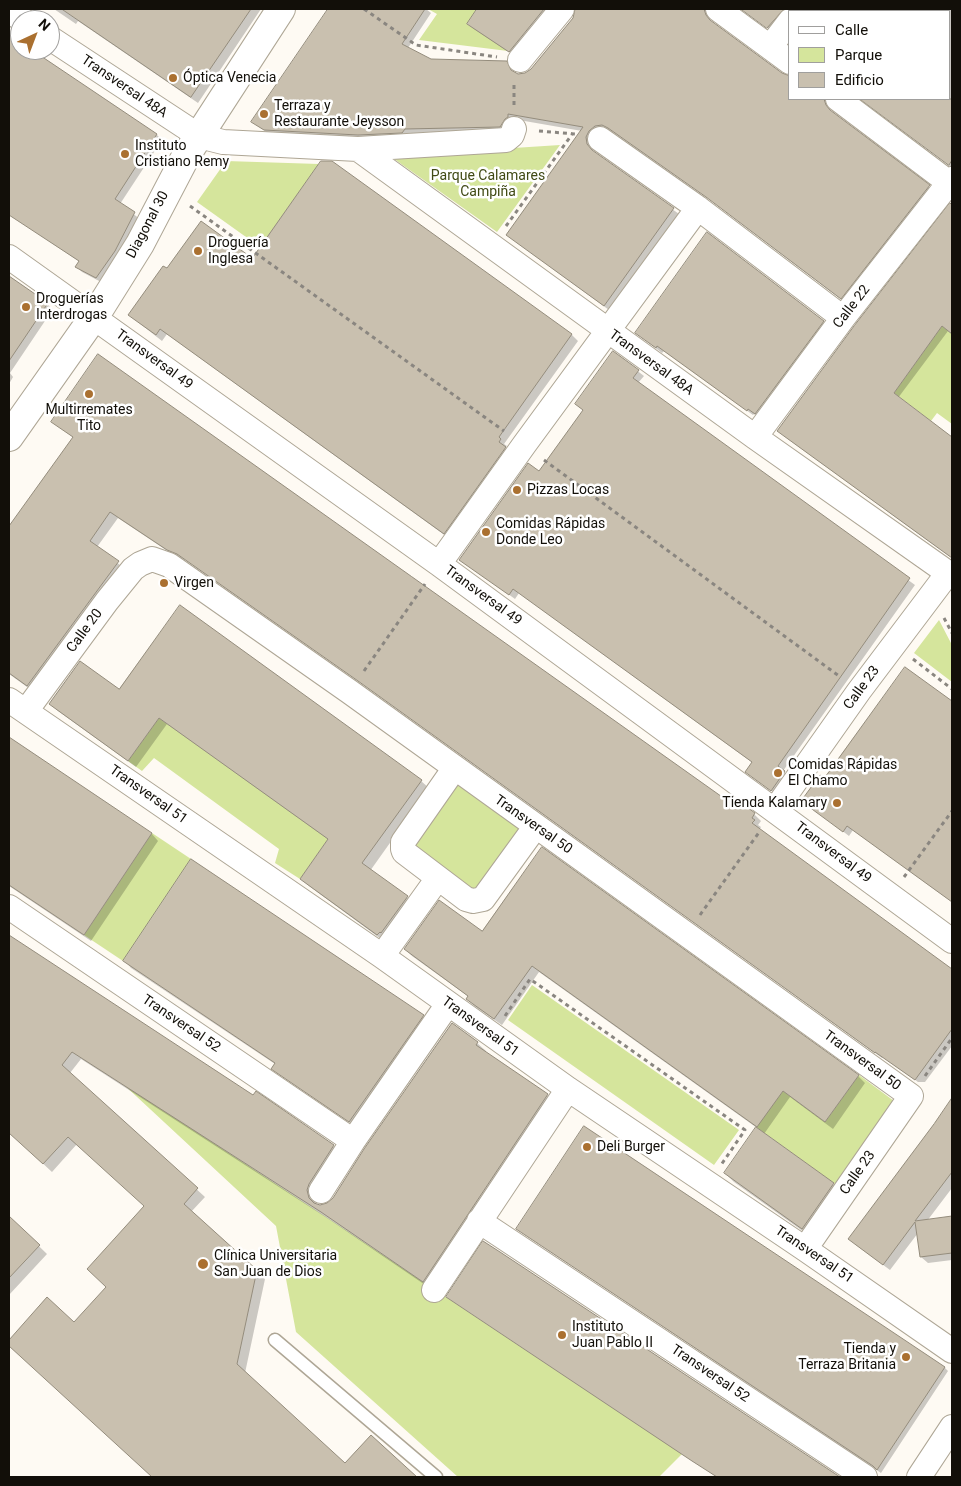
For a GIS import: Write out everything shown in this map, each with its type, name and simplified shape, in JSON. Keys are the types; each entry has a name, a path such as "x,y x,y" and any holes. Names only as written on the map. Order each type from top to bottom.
{"street":[{"name":"Diagonal 30","path":"9,436 93,316 140,244 167,190 199,136 281,9"},
{"path":"520,60 562,9"},
{"path":"718,9 788,60"},
{"path":"770,47 788,24"},
{"name":"Transversal 48A","path":"60,45 199,136 223,142 358,149 506,140 512,135 514,129"},
{"path":"839,100 951,182"},
{"path":"600,139 698,208 843,318"},
{"name":"Transversal 48A","path":"358,149 754,437 950,574"},
{"name":"Calle 22","path":"754,437 843,318 951,182"},
{"path":"439,564 698,208"},
{"name":"Transversal 49","path":"9,257 439,564 952,941"},
{"name":"Transversal 50","path":"152,559 169,565 350,692 454,769 911,1096"},
{"name":"Calle 20","path":"18,706 127,576 140,564 152,559"},
{"name":"Calle 23","path":"775,810 859,691 950,574"},
{"name":"Transversal 51","path":"18,706 382,956 491,1036 952,1351"},
{"path":"454,769 403,842 402,850 466,899 479,901 483,898 536,826"},
{"path":"382,956 438,878"},
{"name":"Transversal 52","path":"9,906 353,1141"},
{"path":"321,1191 353,1141 448,1004"},
{"path":"434,1290 568,1089"},
{"name":"Calle 23","path":"805,1249 911,1096"},
{"name":"Transversal 52","path":"479,1221 865,1477"},
{"path":"919,1477 952,1428"}],"lane":[{"path":"275,1340 436,1477"}],"path":[{"path":"364,9 416,45 520,60"},
{"path":"492,247 573,133 514,129"},
{"path":"350,692 439,564"},
{"path":"894,645 952,689"},
{"path":"687,934 775,810"},
{"path":"890,895 952,811"},
{"path":"491,1036 530,979 745,1130 708,1184"},
{"path":"911,1096 952,1038"}],"green space":[{"path":"428,9 477,9 467,24 508,51 419,40 437,14"},
{"name":"Parque Calamares Campiña","path":"560,145 497,232 390,156"},
{"path":"226,161 319,164 260,247 197,202"},
{"path":"942,326 952,334 952,424 937,413 931,421 894,393"},
{"path":"939,620 952,645 952,682 914,653"},
{"path":"159,718 328,839 300,879 275,863 279,849 154,758 142,771 128,761"},
{"path":"454,777 523,827 476,894 406,844"},
{"path":"152,833 191,859 123,961 84,935"},
{"path":"532,985 739,1130 714,1165 508,1020"},
{"path":"859,1075 894,1101 835,1184 756,1127 783,1091 825,1122"},
{"path":"122,1083 682,1454 659,1477 458,1477 296,1332 276,1226"}],"building":[{"path":"62,9 251,9 191,97"},
{"path":"328,9 425,9 402,44 431,59 507,61 511,70 518,74 525,73 531,69 573,18 575,9 704,9 710,20 782,73 788,75 788,100 824,100 830,110 930,185 841,299 706,197 608,128 602,125 595,126 586,137 587,144 592,150 674,208 604,306 506,235 583,127 508,114 508,117 500,127 405,129 402,133 358,135 264,130 251,122"},
{"path":"477,9 544,9 509,52 467,24"},
{"path":"741,9 784,9 767,28"},
{"path":"9,35 10,60 47,60 157,134 115,199 135,212 115,251 96,278 75,267 79,261 9,215"},
{"path":"952,99 952,160 949,165 861,100"},
{"path":"321,161 332,161 572,334 499,437 501,439 499,442 506,447 444,534 160,329 156,335 128,315 163,266 167,268 201,221 252,258"},
{"path":"950,203 952,205 952,334 942,326 894,393 952,437 952,558 777,431 854,326"},
{"path":"707,232 824,321 755,414 748,409 747,411 657,346 656,348 635,333"},
{"path":"9,276 48,303 9,361"},
{"path":"613,351 639,370 633,378 910,578 778,766 785,771 771,791 745,772 752,762 513,589 509,595 459,560 528,463 539,471 583,410 575,404"},
{"path":"98,354 725,799 729,794 755,813 752,818 755,820 752,823 952,969 952,1029 915,1080 358,681 177,554 167,550 110,512 90,541 119,561 27,686 9,673 9,526 73,437 51,422"},
{"path":"180,605 422,780 362,863 408,896 381,933 377,935 300,879 328,839 159,718 128,761 49,704 80,661 119,689"},
{"path":"905,667 952,701 952,902 847,826 843,832 801,801 820,775 824,778"},
{"path":"9,737 152,833 84,935 9,885"},
{"path":"542,847 859,1075 825,1122 783,1091 757,1127 532,966 494,1019 466,999 468,996 404,949 439,900 482,931"},
{"path":"191,859 424,1015 349,1122 271,1069 275,1063 123,961"},
{"path":"9,935 253,1095 256,1091 334,1145 307,1190 309,1198 314,1203 320,1205 327,1203 333,1198 364,1149 452,1023 478,1042 476,1045 548,1094 423,1282 321,1212 72,1052 62,1065 198,1188 184,1204 257,1270 237,1364 345,1463 371,1435 417,1477 152,1477 9,1346 9,1340 47,1297 74,1322 106,1287 87,1269 144,1206 68,1137 43,1164 9,1133"},
{"path":"952,1098 952,1172 915,1221 952,1216 952,1253 920,1257 915,1222 883,1265 848,1239"},
{"path":"584,1126 945,1367 877,1470 516,1229"},
{"path":"756,1127 834,1183 802,1229 724,1173"},
{"path":"9,1216 40,1245 9,1278"},
{"path":"483,1241 840,1477 717,1477 692,1461 446,1297"}],"place":[{"name":"Óptica Venecia","path":"173,78"},
{"name":"Terraza y Restaurante Jeysson","path":"264,114"},
{"name":"Instituto Cristiano Remy","path":"125,154"},
{"name":"Droguería Inglesa","path":"198,251"},
{"name":"Droguerías Interdrogas","path":"26,307"},
{"name":"Multirremates Tito","path":"89,394"},
{"name":"Pizzas Locas","path":"517,490"},
{"name":"Comidas Rápidas Donde Leo","path":"486,532"},
{"name":"Virgen","path":"164,583"},
{"name":"Comidas Rápidas El Chamo","path":"778,773"},
{"name":"Tienda Kalamary","path":"837,803"},
{"name":"Deli Burger","path":"587,1147"},
{"name":"Clínica Universitaria San Juan de Dios","path":"203,1264"},
{"name":"Instituto Juan Pablo II","path":"562,1335"},
{"name":"Tienda y Terraza Britania","path":"906,1357"}]}
